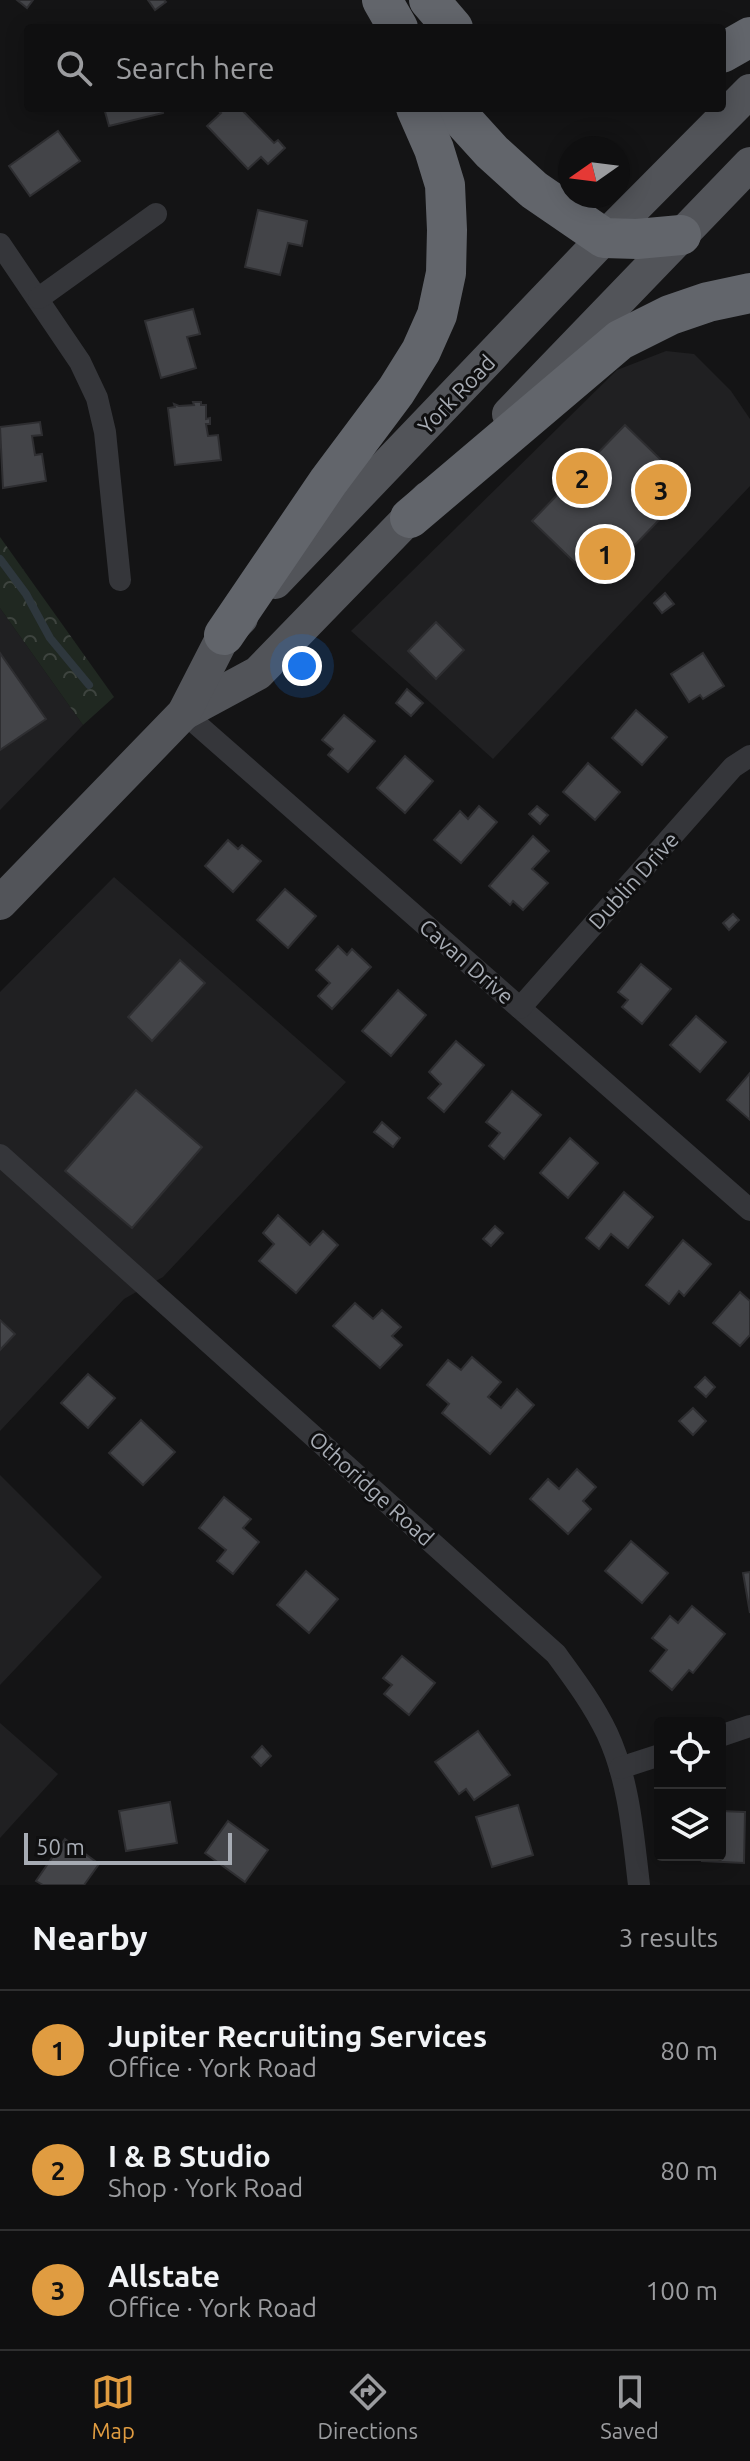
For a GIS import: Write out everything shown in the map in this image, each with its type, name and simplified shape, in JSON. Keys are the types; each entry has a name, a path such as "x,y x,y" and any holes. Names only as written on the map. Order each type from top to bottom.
{"highway":[{"path":"367,0 377,24"},
{"path":"382,0 396,24"},
{"path":"429,0 450,24"},
{"path":"726,51 750,37"},
{"path":"224,635 328,482 396,391 421,351 437,315 446,273 445,185 418,112"},
{"path":"456,112 492,152 534,190 604,238 681,235"},
{"path":"410,518 620,340 670,315 708,302 750,293"}],"main road":[{"name":"York Road","path":"0,903 184,713 224,635 604,238 750,91"},
{"name":"York Road","path":"184,713 258,673 750,164"}],"street":[{"path":"39,298 156,214"},
{"path":"0,244 80,362 97,398 105,432 120,580"},
{"name":"Cavan Drive","path":"184,713 750,1210"},
{"name":"Dublin Drive","path":"520,1008 733,767 750,756"},
{"name":"Othoridge Road","path":"0,1155 556,1654 587,1696 607,1733 620,1768 639,1885"},
{"path":"726,1734 750,1726"},
{"path":"620,1768 654,1757"}],"shaded area":[{"path":"666,351 694,354 731,391 750,419 750,486 493,759 351,631 617,370"},
{"path":"0,608 83,725 0,810"},
{"path":"114,877 346,1082 163,1277 124,1299 0,1431 0,992"},
{"path":"0,1475 102,1577 0,1685"},
{"path":"0,1723 58,1774 0,1838"}],"green space":[{"path":"0,537 114,697 83,725 0,608"}],"building":[{"path":"17,0 33,0 27,8"},
{"path":"148,0 164,0 166,2 155,10"},
{"path":"105,112 163,112 163,113 109,126"},
{"path":"244,112 274,143 278,140 285,148 268,164 261,157 248,169 207,126 221,113"},
{"path":"58,131 80,161 30,196 9,166"},
{"path":"258,210 307,221 302,246 288,243 280,275 245,267"},
{"path":"193,309 200,334 187,337 196,368 161,378 145,321"},
{"path":"193,402 206,405 206,419 210,418 210,424 206,424 208,436 218,435 221,460 175,465 168,408 175,407 174,404 194,405"},
{"path":"40,422 42,435 32,436 35,455 42,454 46,481 3,488 0,427"},
{"path":"625,425 690,488 597,584 532,521"},
{"path":"665,593 674,604 662,613 654,603"},
{"path":"436,622 464,650 436,679 408,651"},
{"path":"0,653 46,719 0,750"},
{"path":"703,653 724,686 703,699 700,695 689,702 671,674"},
{"path":"407,689 423,703 411,716 396,703"},
{"path":"636,710 667,737 642,765 612,738"},
{"path":"344,715 375,741 348,772 328,755 333,749 322,740"},
{"path":"405,756 433,781 405,813 377,788"},
{"path":"588,763 620,792 595,820 563,792"},
{"path":"479,806 497,822 461,863 434,840 460,811 468,819"},
{"path":"537,806 548,815 540,824 529,814"},
{"path":"533,836 549,851 532,869 548,883 523,910 513,901 510,905 489,886"},
{"path":"228,840 238,849 242,845 261,861 233,892 205,866"},
{"path":"285,889 316,916 288,948 257,920"},
{"path":"733,914 739,920 729,930 723,923"},
{"path":"338,946 347,955 352,949 371,967 332,1009 318,996 330,983 316,970"},
{"path":"180,960 205,983 152,1041 128,1017"},
{"path":"641,964 671,989 642,1024 622,1007 628,1000 618,992"},
{"path":"398,990 426,1015 391,1056 362,1031"},
{"path":"696,1016 726,1042 700,1072 670,1045"},
{"path":"456,1041 484,1065 444,1112 428,1098 441,1084 429,1072"},
{"path":"750,1073 750,1120 727,1100"},
{"path":"136,1090 202,1147 132,1228 65,1171"},
{"path":"512,1091 541,1115 504,1159 489,1146 500,1133 486,1122"},
{"path":"382,1122 400,1138 393,1147 374,1132"},
{"path":"570,1138 598,1163 568,1198 540,1173"},
{"path":"624,1192 653,1217 628,1248 611,1234 599,1249 586,1238"},
{"path":"278,1215 310,1245 323,1231 338,1245 296,1293 259,1261 274,1244 263,1233"},
{"path":"495,1226 503,1233 491,1246 483,1239"},
{"path":"683,1240 711,1264 684,1296 679,1291 669,1304 646,1285"},
{"path":"740,1292 750,1301 750,1335 740,1346 713,1323"},
{"path":"355,1303 373,1319 382,1310 401,1327 392,1336 402,1345 380,1368 333,1326"},
{"path":"0,1320 15,1334 0,1350"},
{"path":"472,1357 501,1382 488,1397 501,1408 517,1389 534,1405 490,1454 442,1413 449,1404 427,1385 448,1360 461,1370"},
{"path":"88,1374 115,1398 88,1428 61,1403"},
{"path":"705,1377 715,1387 706,1397 695,1387"},
{"path":"693,1408 706,1421 693,1435 679,1421"},
{"path":"141,1420 175,1452 143,1485 109,1453"},
{"path":"577,1469 596,1487 583,1501 591,1509 568,1534 530,1499 548,1479 559,1489"},
{"path":"224,1497 251,1519 243,1528 259,1542 233,1574 217,1561 226,1550 199,1528"},
{"path":"631,1541 668,1573 642,1603 605,1571"},
{"path":"306,1571 338,1599 309,1633 277,1605"},
{"path":"750,1572 750,1613 743,1573"},
{"path":"692,1606 725,1634 693,1673 689,1670 672,1690 650,1671 667,1650 652,1638 670,1616 678,1623"},
{"path":"402,1656 435,1683 409,1715 384,1694 392,1685 383,1678"},
{"path":"478,1731 510,1775 474,1800 466,1789 459,1794 435,1762"},
{"path":"262,1746 271,1756 261,1766 252,1757"},
{"path":"170,1802 177,1843 126,1851 119,1811"},
{"path":"518,1805 533,1855 492,1867 476,1817"},
{"path":"726,1811 745,1812 744,1863 702,1861 726,1861"},
{"path":"228,1821 268,1850 245,1882 205,1853"},
{"path":"65,1839 99,1864 84,1885 43,1885 36,1881"}],"waterway":[{"path":"0,559 26,594 50,638 89,685"}],"place":[{"name":"I & B Studio","path":"582,478"},
{"name":"Allstate","path":"661,490"},
{"name":"Jupiter Recruiting Services","path":"605,554"}]}
